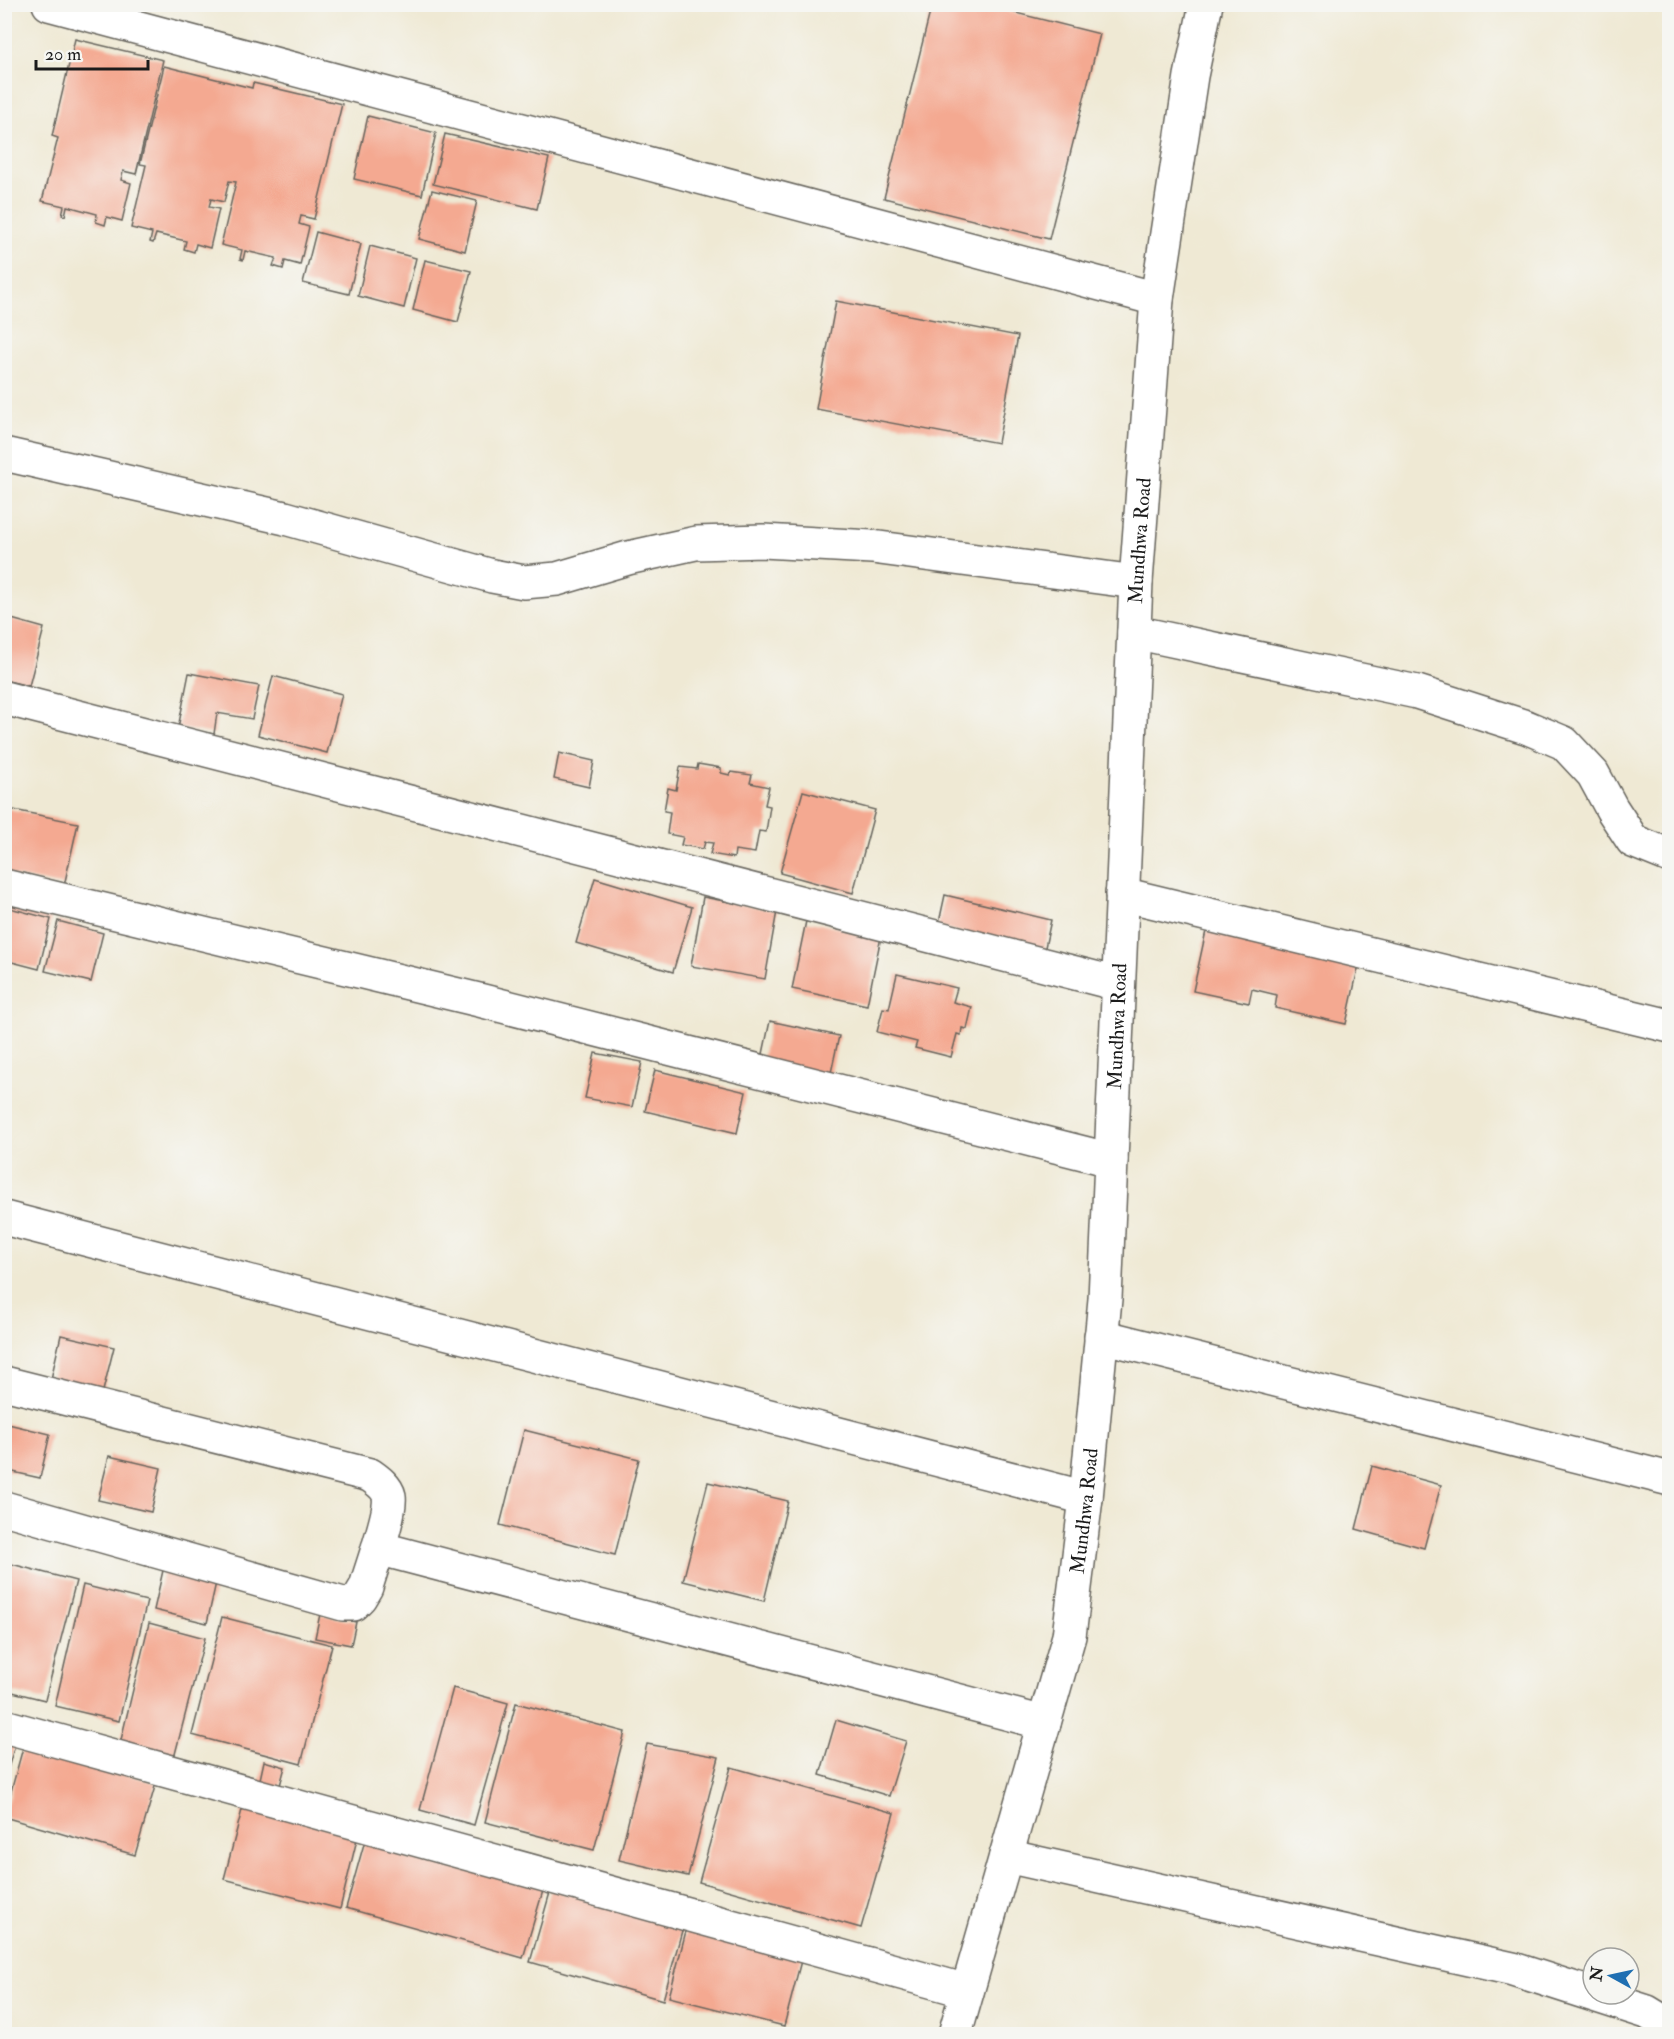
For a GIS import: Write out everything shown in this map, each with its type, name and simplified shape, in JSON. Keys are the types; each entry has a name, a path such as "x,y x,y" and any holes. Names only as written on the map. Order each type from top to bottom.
{"street":[{"path":"49,4 1157,299"},
{"name":"Mundhwa Road","path":"955,2034 1069,1635 1086,1498 1101,1336 1111,1160 1136,582 1157,299 1191,76 1206,4"},
{"path":"4,454 285,518 492,576 524,582 557,579 628,558 696,543 763,542 872,547 1136,582"},
{"path":"1134,632 1417,692 1536,731 1564,743 1593,774 1633,841 1670,856"},
{"path":"4,698 1118,984"},
{"path":"4,886 490,1003 1111,1160"},
{"path":"1122,894 1670,1026"},
{"path":"4,1218 1086,1498"},
{"path":"1101,1336 1670,1479"},
{"path":"4,1383 370,1475 380,1482 389,1495 388,1509 366,1587 353,1604 343,1604 4,1508"},
{"path":"378,1548 1044,1723"},
{"path":"4,1726 968,1991"},
{"path":"1006,1856 1513,1969 1647,2012 1670,2026"}],"building":[{"path":"932,4 980,4 1100,34 1049,239 884,198"},
{"path":"75,39 163,60 136,174 123,171 121,180 131,183 122,221 107,217 105,225 96,222 97,214 67,206 65,216 62,215 64,206 42,201 58,138 52,136"},
{"path":"164,66 252,88 253,83 342,104 314,219 301,216 299,224 309,227 300,265 285,261 283,269 273,266 276,258 245,251 243,260 240,259 242,250 221,245 236,182 229,181 224,202 211,199 209,207 219,209 210,248 196,244 194,252 184,249 186,241 156,234 153,243 150,242 152,233 131,228 146,165 140,164"},
{"path":"368,116 436,133 422,195 354,179"},
{"path":"445,134 549,158 537,209 433,184"},
{"path":"432,190 477,201 465,251 419,239"},
{"path":"316,232 361,244 349,294 303,283"},
{"path":"370,246 416,258 404,308 358,296"},
{"path":"425,260 471,271 458,322 413,310"},
{"path":"836,301 1018,336 998,443 816,409"},
{"path":"8,618 44,628 29,686 4,680 4,630"},
{"path":"189,673 259,686 252,719 217,713 214,734 178,728"},
{"path":"273,676 342,694 327,753 258,735"},
{"path":"559,753 594,761 589,787 554,779"},
{"path":"698,764 721,768 721,773 730,775 731,772 752,775 750,783 769,787 765,805 770,806 766,832 759,831 755,853 735,850 734,858 710,854 713,843 705,842 703,849 681,845 683,837 667,834 670,812 664,811 668,788 676,790 680,767 697,769"},
{"path":"803,791 875,810 853,893 780,873"},
{"path":"4,808 78,823 64,886 4,874"},
{"path":"595,878 692,907 673,972 576,943"},
{"path":"945,895 1051,920 1044,952 938,927"},
{"path":"703,897 777,911 765,979 691,966"},
{"path":"6,907 51,919 39,969 4,960"},
{"path":"58,921 103,933 91,982 45,971"},
{"path":"806,921 881,937 867,1005 792,989"},
{"path":"1206,931 1359,964 1346,1024 1275,1008 1277,995 1252,989 1249,1003 1193,991"},
{"path":"897,974 957,988 953,1002 972,1007 967,1029 962,1028 961,1035 957,1034 951,1057 915,1048 917,1042 877,1032 883,1008 889,1009"},
{"path":"770,1021 839,1036 829,1082 760,1068"},
{"path":"595,1053 642,1062 632,1107 585,1098"},
{"path":"655,1070 746,1092 737,1133 645,1111"},
{"path":"61,1335 114,1347 103,1391 51,1379"},
{"path":"4,1423 50,1434 40,1478 4,1470"},
{"path":"524,1430 639,1459 615,1555 500,1525"},
{"path":"109,1456 161,1468 151,1512 98,1500"},
{"path":"1372,1466 1441,1485 1424,1548 1356,1529"},
{"path":"708,1482 788,1501 764,1601 683,1581"},
{"path":"4,1562 76,1581 45,1700 4,1690"},
{"path":"164,1566 217,1578 207,1623 154,1610"},
{"path":"83,1585 147,1601 119,1721 55,1706"},
{"path":"320,1614 356,1622 351,1645 315,1638"},
{"path":"222,1617 332,1645 301,1764 192,1735"},
{"path":"149,1623 205,1638 174,1758 120,1744"},
{"path":"453,1688 508,1703 474,1825 420,1810"},
{"path":"516,1703 625,1732 594,1850 485,1822"},
{"path":"836,1720 906,1741 889,1796 820,1775"},
{"path":"4,1742 15,1745 5,1778 4,1778"},
{"path":"24,1744 156,1783 135,1855 4,1817"},
{"path":"647,1744 719,1757 688,1876 619,1860"},
{"path":"264,1761 285,1767 279,1789 259,1784"},
{"path":"731,1767 894,1813 861,1928 699,1882"},
{"path":"243,1806 358,1835 340,1909 224,1879"},
{"path":"367,1833 545,1884 523,1958 346,1908"},
{"path":"551,1889 683,1927 663,2000 530,1962"},
{"path":"688,1923 803,1953 784,2026 669,1997"}]}
